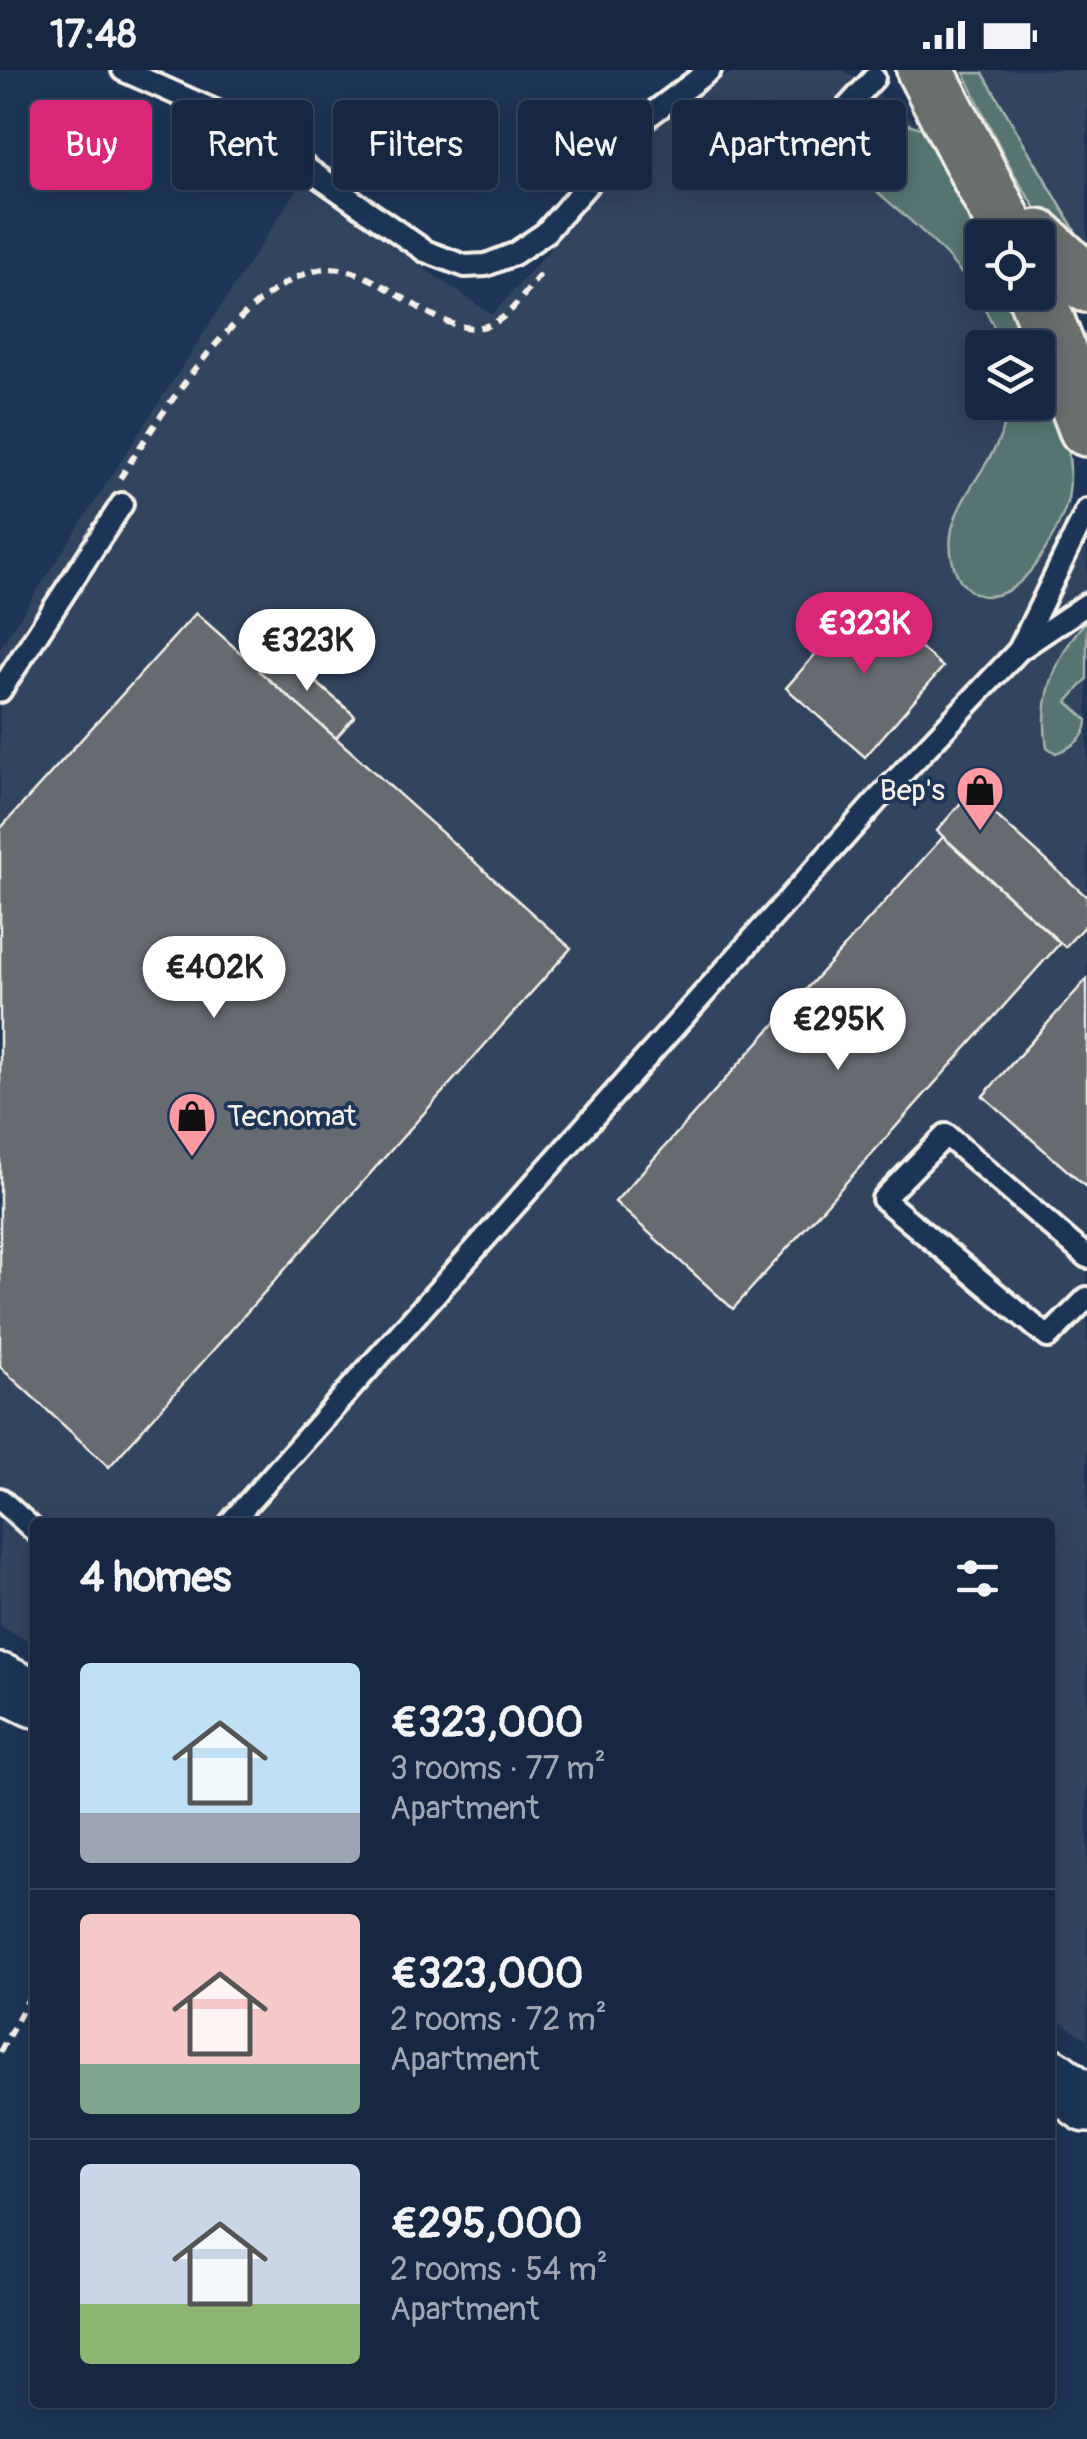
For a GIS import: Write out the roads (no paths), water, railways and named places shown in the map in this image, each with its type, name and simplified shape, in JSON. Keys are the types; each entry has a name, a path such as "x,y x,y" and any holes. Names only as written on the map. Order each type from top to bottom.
{"main road":[{"path":"885,72 981,171 1022,220"},
{"path":"981,171 1004,220"},
{"path":"1055,255 1087,284"},
{"path":"1042,310 1087,428"}],"street":[{"path":"0,1682 30,1697"},
{"path":"1055,2080 1087,2104"}],"lane":[{"path":"123,70 240,122 425,251 465,266 486,265 514,254 544,232 646,118 710,70"},
{"path":"856,100 885,72"},
{"path":"0,691 117,497"},
{"path":"1019,650 1087,510"},
{"path":"234,1518 762,928 1019,650 1087,604"},
{"path":"1087,1257 946,1135 883,1199 1048,1338 1087,1298"},
{"path":"0,1499 30,1526"}],"place":[{"name":"Bep's","path":"980,832"},
{"name":"Tecnomat","path":"192,1158"}]}
